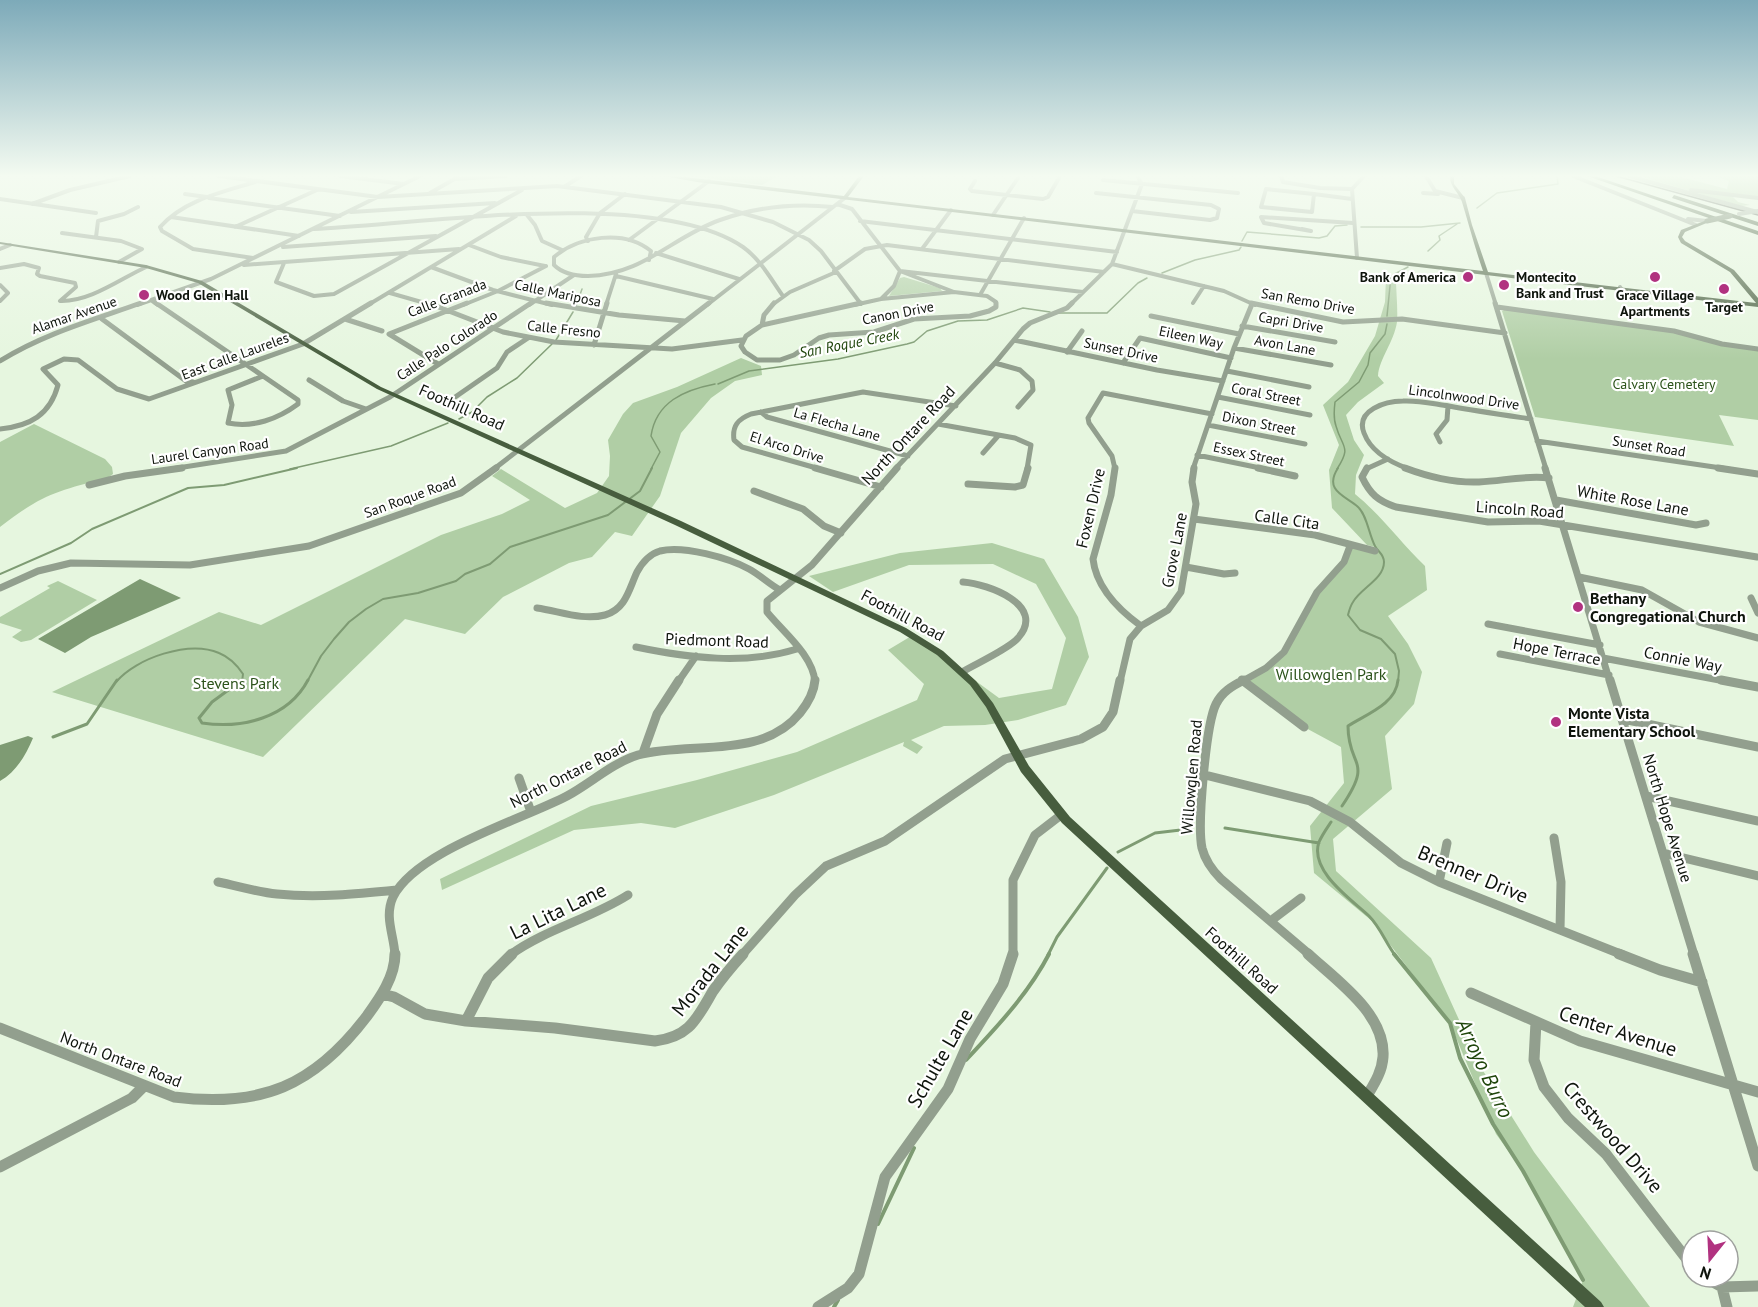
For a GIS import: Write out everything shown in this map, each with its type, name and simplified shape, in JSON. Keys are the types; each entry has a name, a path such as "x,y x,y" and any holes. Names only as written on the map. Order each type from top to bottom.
{"main road":[{"path":"1185,237 1758,303"},
{"path":"1474,237 1486,272"},
{"path":"1682,237 1683,242 1732,271 1758,303"},
{"name":"Foothill Road","path":"0,243 146,267 202,283 303,344 393,394 794,578 917,637 940,652 963,672 990,705 1016,755 1061,815 1596,1307"}],"street":[{"path":"96,237 129,243 142,249 139,253 119,262"},
{"path":"173,237 190,247 254,259"},
{"name":"Alamar Avenue","path":"0,361 24,346 202,283 297,237"},
{"path":"278,247 424,237"},
{"path":"284,263 276,282 311,295 325,296 341,291 436,237"},
{"name":"East Calle Laureles","path":"0,429 24,425 49,409 54,402 58,385 43,369 64,359 78,360 117,389 149,399 303,344 481,237"},
{"path":"541,237 542,241 562,250"},
{"path":"587,237 588,241"},
{"path":"629,240 633,237"},
{"path":"615,275 639,267 686,237"},
{"path":"722,237 739,244 760,263 783,296"},
{"name":"San Roque Road","path":"0,588 38,571 71,563 190,565 309,546 460,493 518,451 795,237"},
{"path":"803,237 819,248 861,304"},
{"name":"Canon Drive","path":"873,237 900,271 954,292"},
{"path":"922,249 931,237"},
{"path":"996,237 1117,252"},
{"name":"North Ontare Road","path":"0,1028 174,1097 212,1102 247,1098 283,1088 308,1075 331,1057 350,1037 382,994 395,965 396,949 389,928 388,913 397,890 419,868 580,788 624,760 643,753 734,746 768,736 786,726 802,711 814,687 812,670 765,608 767,601 812,565 1030,323 1064,310 1112,264 1122,237"},
{"path":"1354,237 1357,257"},
{"path":"980,295 1013,239"},
{"path":"554,265 554,257 562,250 588,241 629,240 645,245 651,252 739,279"},
{"path":"469,244 501,257 546,266 554,265 561,271 574,275 615,275 713,299"},
{"path":"0,249 10,245"},
{"path":"762,325 762,318 766,310 783,296 835,272 860,251 879,245 1104,272"},
{"path":"239,266 461,249"},
{"path":"649,260 651,252"},
{"name":"San Remo Drive","path":"1112,264 1231,293 1252,304 1275,310 1343,322 1402,319 1504,333"},
{"path":"0,268 32,265 39,268 40,276 75,283 76,287 60,301 64,302 73,301 146,267"},
{"name":"Calle Granada","path":"438,364 390,336 392,332 450,312 498,291 546,266"},
{"name":"Calle Mariposa","path":"432,267 533,302 604,315 685,321"},
{"path":"900,271 918,271 1083,292"},
{"name":"Canon Drive","path":"881,299 894,286 900,271"},
{"name":"North Hope Avenue","path":"1486,272 1758,1166"},
{"name":"Calle Palo Colorado","path":"393,394 574,275"},
{"path":"594,345 615,275"},
{"path":"0,285 8,293 0,301"},
{"path":"1194,303 1204,286"},
{"path":"1621,288 1628,300"},
{"name":"Calle Fresno","path":"390,292 528,338 649,348 685,348 742,340"},
{"name":"Canon Drive","path":"954,292 980,295 995,300 996,307 979,314 912,319 876,332 823,336 807,343 794,355 782,359 765,361 750,357 742,350 742,340 762,325 881,299 954,292"},
{"path":"151,300 246,364 298,400 298,404 285,412 259,422 238,425 228,423 232,405 228,390 263,376"},
{"name":"Grove Lane","path":"1016,755 1081,739 1103,727 1113,712 1128,644 1141,626 1162,615 1173,605 1181,592 1194,519 1196,499 1192,476 1197,455 1239,334 1252,304"},
{"path":"1497,307 1674,332 1722,344 1758,349"},
{"name":"Capri Drive","path":"1151,316 1239,334"},
{"path":"102,319 186,381 194,382"},
{"path":"345,319 382,331"},
{"name":"Capri Drive","path":"1242,326 1335,342"},
{"path":"1067,352 1083,332"},
{"path":"448,402 497,368 507,352 528,338"},
{"name":"Eileen Way","path":"1123,363 1140,338 1231,358"},
{"name":"Sunset Drive","path":"1014,340 1223,381"},
{"name":"Avon Lane","path":"1234,348 1331,365"},
{"path":"996,363 1020,370 1032,381 1033,390 1018,407"},
{"path":"1227,372 1309,387"},
{"path":"309,380 343,400 366,409"},
{"path":"761,412 866,392 956,406"},
{"name":"Foxen Drive","path":"1141,626 1125,615 1093,568 1093,559 1114,481 1115,467 1108,448 1089,427 1088,418 1103,393 1212,414"},
{"name":"Laurel Canyon Road","path":"89,484 125,476 280,453 393,394"},
{"name":"Coral Street","path":"1218,398 1310,415"},
{"name":"Lincolnwood Drive","path":"1531,419 1401,400 1375,406 1367,414 1363,430 1370,444 1388,459 1415,472 1449,480 1479,482 1523,476 1549,478"},
{"path":"1440,442 1436,434 1447,420 1448,406"},
{"name":"La Flecha Lane","path":"761,412 767,417 908,456"},
{"name":"El Arco Drive","path":"761,412 745,416 735,423 733,437 738,445 881,487"},
{"path":"938,423 1022,440 1031,445 1025,483 1015,487 968,483"},
{"name":"Dixon Street","path":"1208,425 1305,444"},
{"path":"984,453 998,435"},
{"name":"Sunset Road","path":"1537,441 1758,474"},
{"name":"Essex Street","path":"1197,455 1295,476"},
{"name":"Lincoln Road","path":"1388,459 1370,465 1362,477 1370,493 1387,504 1473,520 1531,520 1563,524 1757,557"},
{"path":"754,490 803,509 825,526 841,533"},
{"name":"White Rose Lane","path":"1556,500 1696,525 1706,524"},
{"name":"Calle Cita","path":"1194,519 1315,535 1375,551"},
{"name":"Willowglen Road","path":"1350,546 1344,561 1317,593 1287,648 1270,666 1232,685 1215,704 1211,720 1199,833 1206,858 1224,883 1272,920 1366,1009 1377,1026 1383,1048 1383,1067 1377,1082 1367,1096"},
{"path":"537,608 587,617 609,614 625,600 636,574 645,561 663,550 688,552 743,566 780,590"},
{"path":"1186,567 1235,573"},
{"path":"1579,577 1642,590 1700,622 1722,630 1758,638"},
{"path":"963,582 978,583 1000,591 1020,608 1026,622 1023,633 1017,640 963,672"},
{"path":"1751,598 1758,613"},
{"path":"1488,624 1600,645"},
{"name":"Piedmont Road","path":"636,647 696,656 764,657 797,649"},
{"name":"Hope Terrace","path":"1500,654 1609,675"},
{"path":"643,753 646,735 656,714 696,656"},
{"name":"Connie Way","path":"1603,658 1758,687"},
{"path":"1242,680 1304,727"},
{"path":"1623,719 1758,747"},
{"name":"Morada Lane","path":"382,994 425,1014 466,1022 566,1029 655,1041 675,1037 692,1026 714,990 736,962 810,880 826,866 885,841 1005,759 1016,755"},
{"name":"Brenner Drive","path":"1205,775 1300,798 1326,808 1350,822 1401,863 1439,882 1660,970 1702,982"},
{"path":"519,778 531,812"},
{"path":"1646,796 1758,821"},
{"name":"Schulte Lane","path":"818,1307 848,1288 859,1274 885,1177 948,1089 970,1039 1004,984 1014,951 1013,880 1035,835 1061,815"},
{"path":"1554,838 1561,882 1560,930"},
{"path":"1439,882 1447,843"},
{"path":"1663,853 1758,876"},
{"path":"218,882 274,894 296,896 352,895 397,890"},
{"name":"La Lita Lane","path":"466,1022 486,982 509,955 526,944 604,911 628,895"},
{"path":"1272,920 1301,898"},
{"name":"Center Avenue","path":"1471,993 1606,1050 1758,1092"},
{"name":"Crestwood Drive","path":"1536,1022 1534,1060 1544,1087 1568,1118 1606,1154 1680,1250"},
{"path":"0,1167 132,1098 144,1086"},
{"path":"1740,1286 1758,1286"},
{"path":"1722,1289 1727,1307"}],"green space":[{"name":"Willowglen Park","path":"1386,276 1396,278 1397,322 1379,370 1378,376 1384,383 1358,402 1346,415 1354,440 1364,455 1356,475 1355,494 1425,566 1427,590 1388,616 1408,644 1422,672 1414,704 1385,736 1392,789 1333,839 1336,871 1431,958 1480,1066 1534,1152 1650,1307 1573,1307 1583,1280 1523,1171 1496,1134 1450,1023 1372,921 1314,873 1310,826 1344,783 1341,747 1304,727 1242,680 1278,658 1317,593 1339,568 1350,546 1375,550 1375,547 1367,545 1332,508 1329,470 1339,445 1323,405 1348,382 1375,336 1385,302"},
{"path":"904,277 940,288 942,291 889,296 900,278"},
{"name":"Calvary Cemetery","path":"1506,309 1675,333 1758,351 1758,420 1719,415 1734,446 1535,417 1502,311"},
{"name":"Stevens Park","path":"741,358 761,366 762,375 735,381 711,398 681,433 660,496 632,536 615,532 592,557 569,563 503,597 465,634 405,619 263,757 52,692 219,612 261,625 441,535 502,514 530,500 492,476 501,469 565,508 597,493 609,476 608,440 623,414 633,403 677,387"},
{"path":"34,424 105,459 112,467 113,474 106,479 61,491 38,501 0,527 0,442"},
{"path":"992,543 1044,559 1078,617 1089,657 1066,705 1018,720 985,725 944,726 911,740 923,747 917,754 903,746 904,742 774,795 675,828 641,823 574,830 442,890 440,879 591,806 797,752 917,700 924,684 888,650 913,635 999,698 1052,689 1066,638 1036,584 993,564 909,565 833,592 809,576 900,553"},
{"path":"58,581 97,600 31,640 21,642 12,637 22,630 0,623 0,617"}],"shaded area":[{"path":"140,579 181,598 91,637 65,653 38,639"},
{"path":"28,736 33,738 24,757 11,773 0,781 0,745"}],"waterway":[{"name":"San Roque Creek","path":"1242,241 1244,237"},
{"name":"San Roque Creek","path":"1307,237 1323,237"},
{"name":"Arroyo Burro","path":"1428,251 1440,240 1439,237"},
{"name":"San Roque Creek","path":"1162,273 1195,260 1239,250 1241,247"},
{"name":"Arroyo Burro","path":"1387,316 1391,276 1408,267"},
{"name":"San Roque Creek","path":"1059,313 1107,313 1138,283 1147,278"},
{"path":"576,306 582,289"},
{"name":"San Roque Creek","path":"718,384 749,371 838,359 907,344 914,342 927,331 958,321 987,320 1023,308 1050,312"},
{"path":"556,340 573,312"},
{"name":"Arroyo Burro","path":"1337,469 1345,451 1334,420 1335,402 1359,382 1368,365 1370,353 1385,334 1387,324"},
{"path":"459,419 472,412 487,397 517,378 552,344"},
{"name":"San Roque Creek","path":"651,469 660,452 651,436 654,424 665,406 682,394 715,384"},
{"path":"290,469 391,446 448,423"},
{"path":"0,574 71,543 92,529 188,488 224,485 297,468"},
{"name":"San Roque Creek","path":"307,682 321,656 334,639 349,622 366,609 383,599 418,593 456,581 465,574 490,564 510,547 608,515 640,491 652,468"},
{"name":"Arroyo Burro","path":"1338,468 1333,482 1335,488 1361,511 1384,562 1380,573 1357,597 1348,615 1360,630 1381,639 1395,654 1399,671 1398,682"},
{"name":"San Roque Creek","path":"116,682 125,673 149,659 178,650 193,649 207,650 226,657 243,674 242,682"},
{"name":"San Roque Creek","path":"53,737 87,724 117,680"},
{"name":"San Roque Creek","path":"242,680 212,702 199,718 202,723 233,724 262,718 289,704 308,680"},
{"name":"Arroyo Burro","path":"1342,806 1351,791 1358,771 1349,740 1348,726 1386,702 1392,696 1398,680"},
{"name":"Arroyo Burro","path":"1319,843 1331,822"},
{"path":"1225,828 1319,843"},
{"path":"1118,852 1155,833 1189,829"},
{"name":"Arroyo Burro","path":"1319,843 1320,864 1326,874 1373,920 1395,955"},
{"path":"1048,955 1057,937 1107,868"},
{"path":"966,1060 1022,996 1049,954"},
{"name":"Arroyo Burro","path":"1394,954 1450,1023 1460,1058 1493,1124 1523,1171 1583,1280"},
{"path":"878,1224 914,1148"},
{"path":"834,1307 838,1300"}],"place":[{"name":"Bank of America","path":"1468,277"},
{"name":"Grace Village Apartments","path":"1655,277"},
{"name":"Montecito Bank and Trust","path":"1504,285"},
{"name":"Target","path":"1724,289"},
{"name":"Wood Glen Hall","path":"144,295"},
{"name":"Bethany Congregational Church","path":"1578,607"},
{"name":"Monte Vista Elementary School","path":"1556,722"}]}
